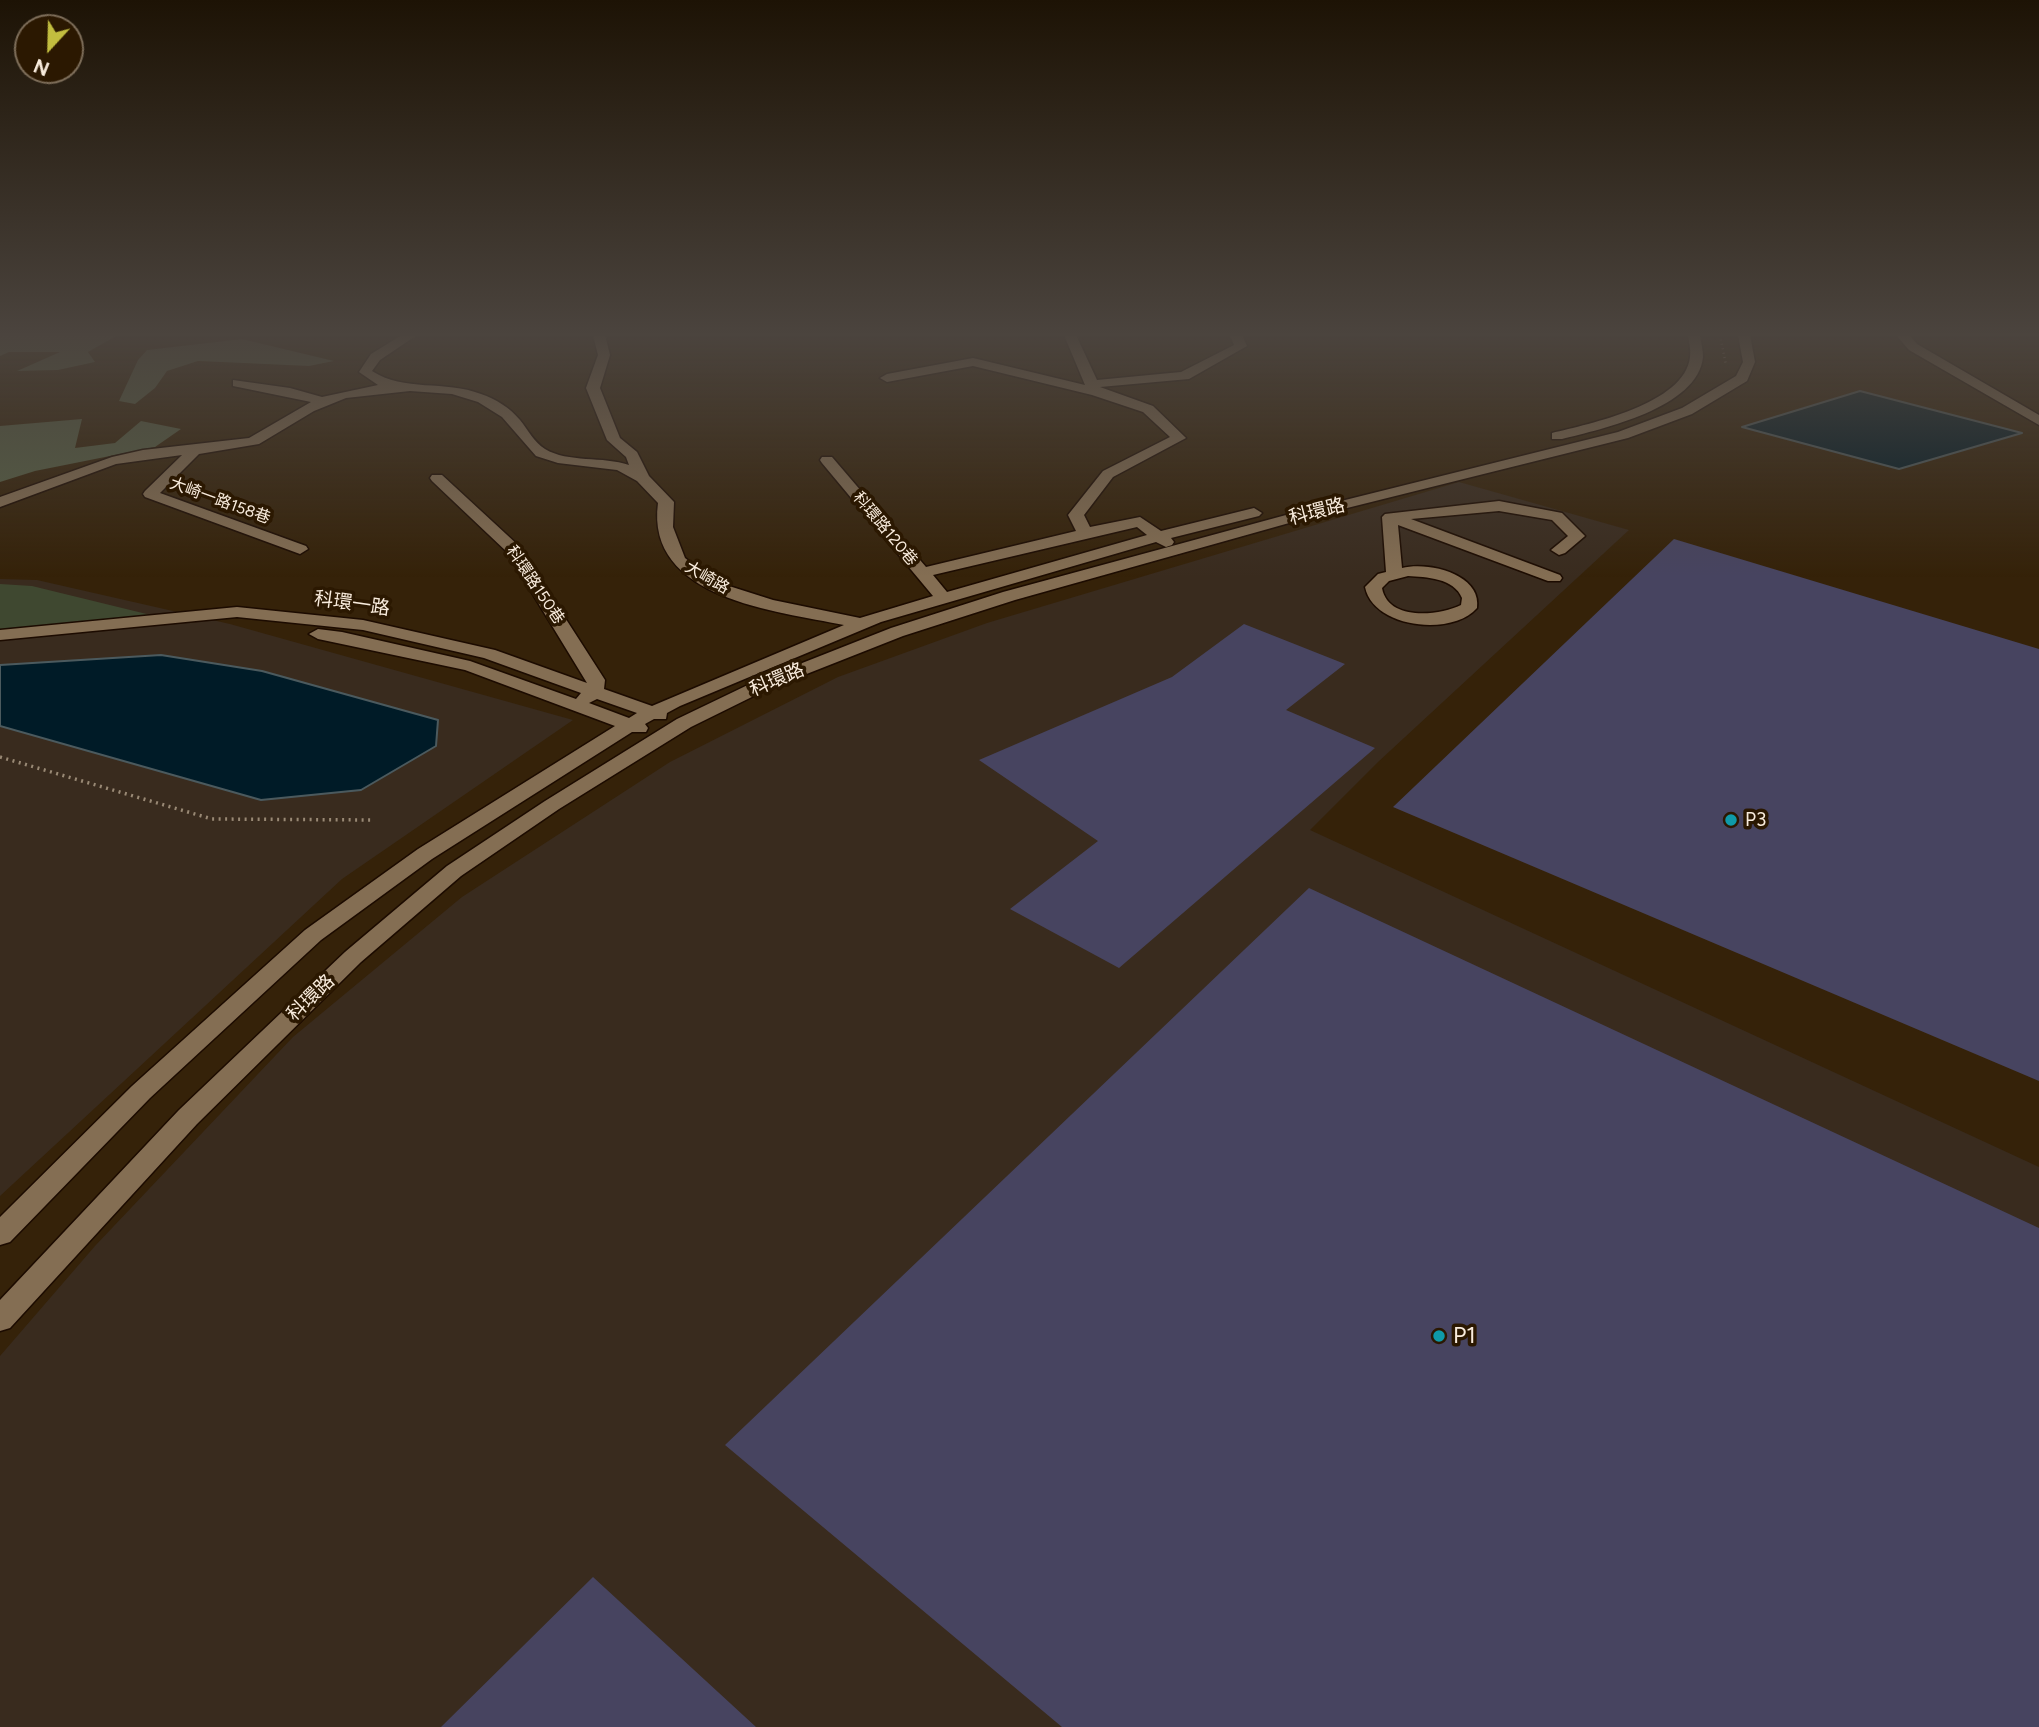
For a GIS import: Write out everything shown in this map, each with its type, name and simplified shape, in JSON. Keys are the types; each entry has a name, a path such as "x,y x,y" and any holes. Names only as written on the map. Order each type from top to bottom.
{"street":[{"path":"0,502 105,462 160,452 228,447 261,439 298,416"},
{"path":"508,416 533,446 545,454 565,460 633,469 642,478"},
{"name":"大崎路","path":"604,416 614,440 632,455 642,478 666,502 663,515 668,538 681,565 726,592 863,624"},
{"path":"1085,533 1076,515 1108,474 1179,439 1154,416"},
{"name":"科環路","path":"0,1234 141,1092 313,935 425,854 651,713 863,624 943,598 1160,536 1542,440 1626,416"},
{"name":"科環路","path":"0,1319 188,1117 353,957 454,871 684,723 760,686 897,632 1009,596 1173,549 1623,435 1675,416"},
{"name":"大崎一路158巷","path":"196,449 150,494 300,548"},
{"name":"科環路120巷","path":"827,460 943,598"},
{"name":"科環路150巷","path":"437,478 513,549 591,669 596,680 594,692"},
{"path":"1337,492 1352,503 1554,578"},
{"path":"1390,517 1500,506 1557,516 1577,536 1559,550"},
{"path":"1390,517 1394,573"},
{"path":"922,573 1140,522 1173,549"},
{"path":"1423,572 1452,580 1470,593 1472,601 1469,608 1449,618 1432,620 1398,615 1384,608 1375,600 1372,592 1374,584 1394,573 1423,572"},
{"name":"科環一路","path":"0,635 237,612 363,625 489,654 684,723"},
{"name":"科環一路","path":"0,645 230,624 342,637 470,666 660,737"},
{"path":"578,705 594,692"}],"path":[{"path":"0,757 212,819 374,820"}],"shaded area":[{"path":"1459,482 1629,530 1378,762 1310,830 2039,1167 2039,1727 0,1727 0,1356 95,1246 293,1037 462,897 670,762 838,677 987,623"},
{"path":"0,579 37,580 230,624 573,720 342,879 0,1196"}],"green space":[{"path":"82,419 75,448 115,443 141,421 181,429 155,447 35,471 0,482 0,426"},
{"path":"0,584 32,586 163,618 0,631"}],"water":[{"path":"1779,416 1955,416 2022,433 1899,469 1742,427"},
{"path":"161,655 262,671 438,720 436,746 361,790 261,800 0,726 0,665"}],"building":[{"name":"P3","path":"1674,539 2039,649 2039,1081 1393,807"},
{"path":"1244,624 1345,664 1286,710 1375,748 1119,968 1010,909 1098,841 979,760 1172,677"},
{"name":"P1","path":"1309,888 2039,1228 2039,1727 1062,1727 725,1445"},
{"path":"593,1577 756,1727 441,1727"}],"place":[{"name":"P3","path":"1731,820"},
{"name":"P1","path":"1439,1336"}]}
